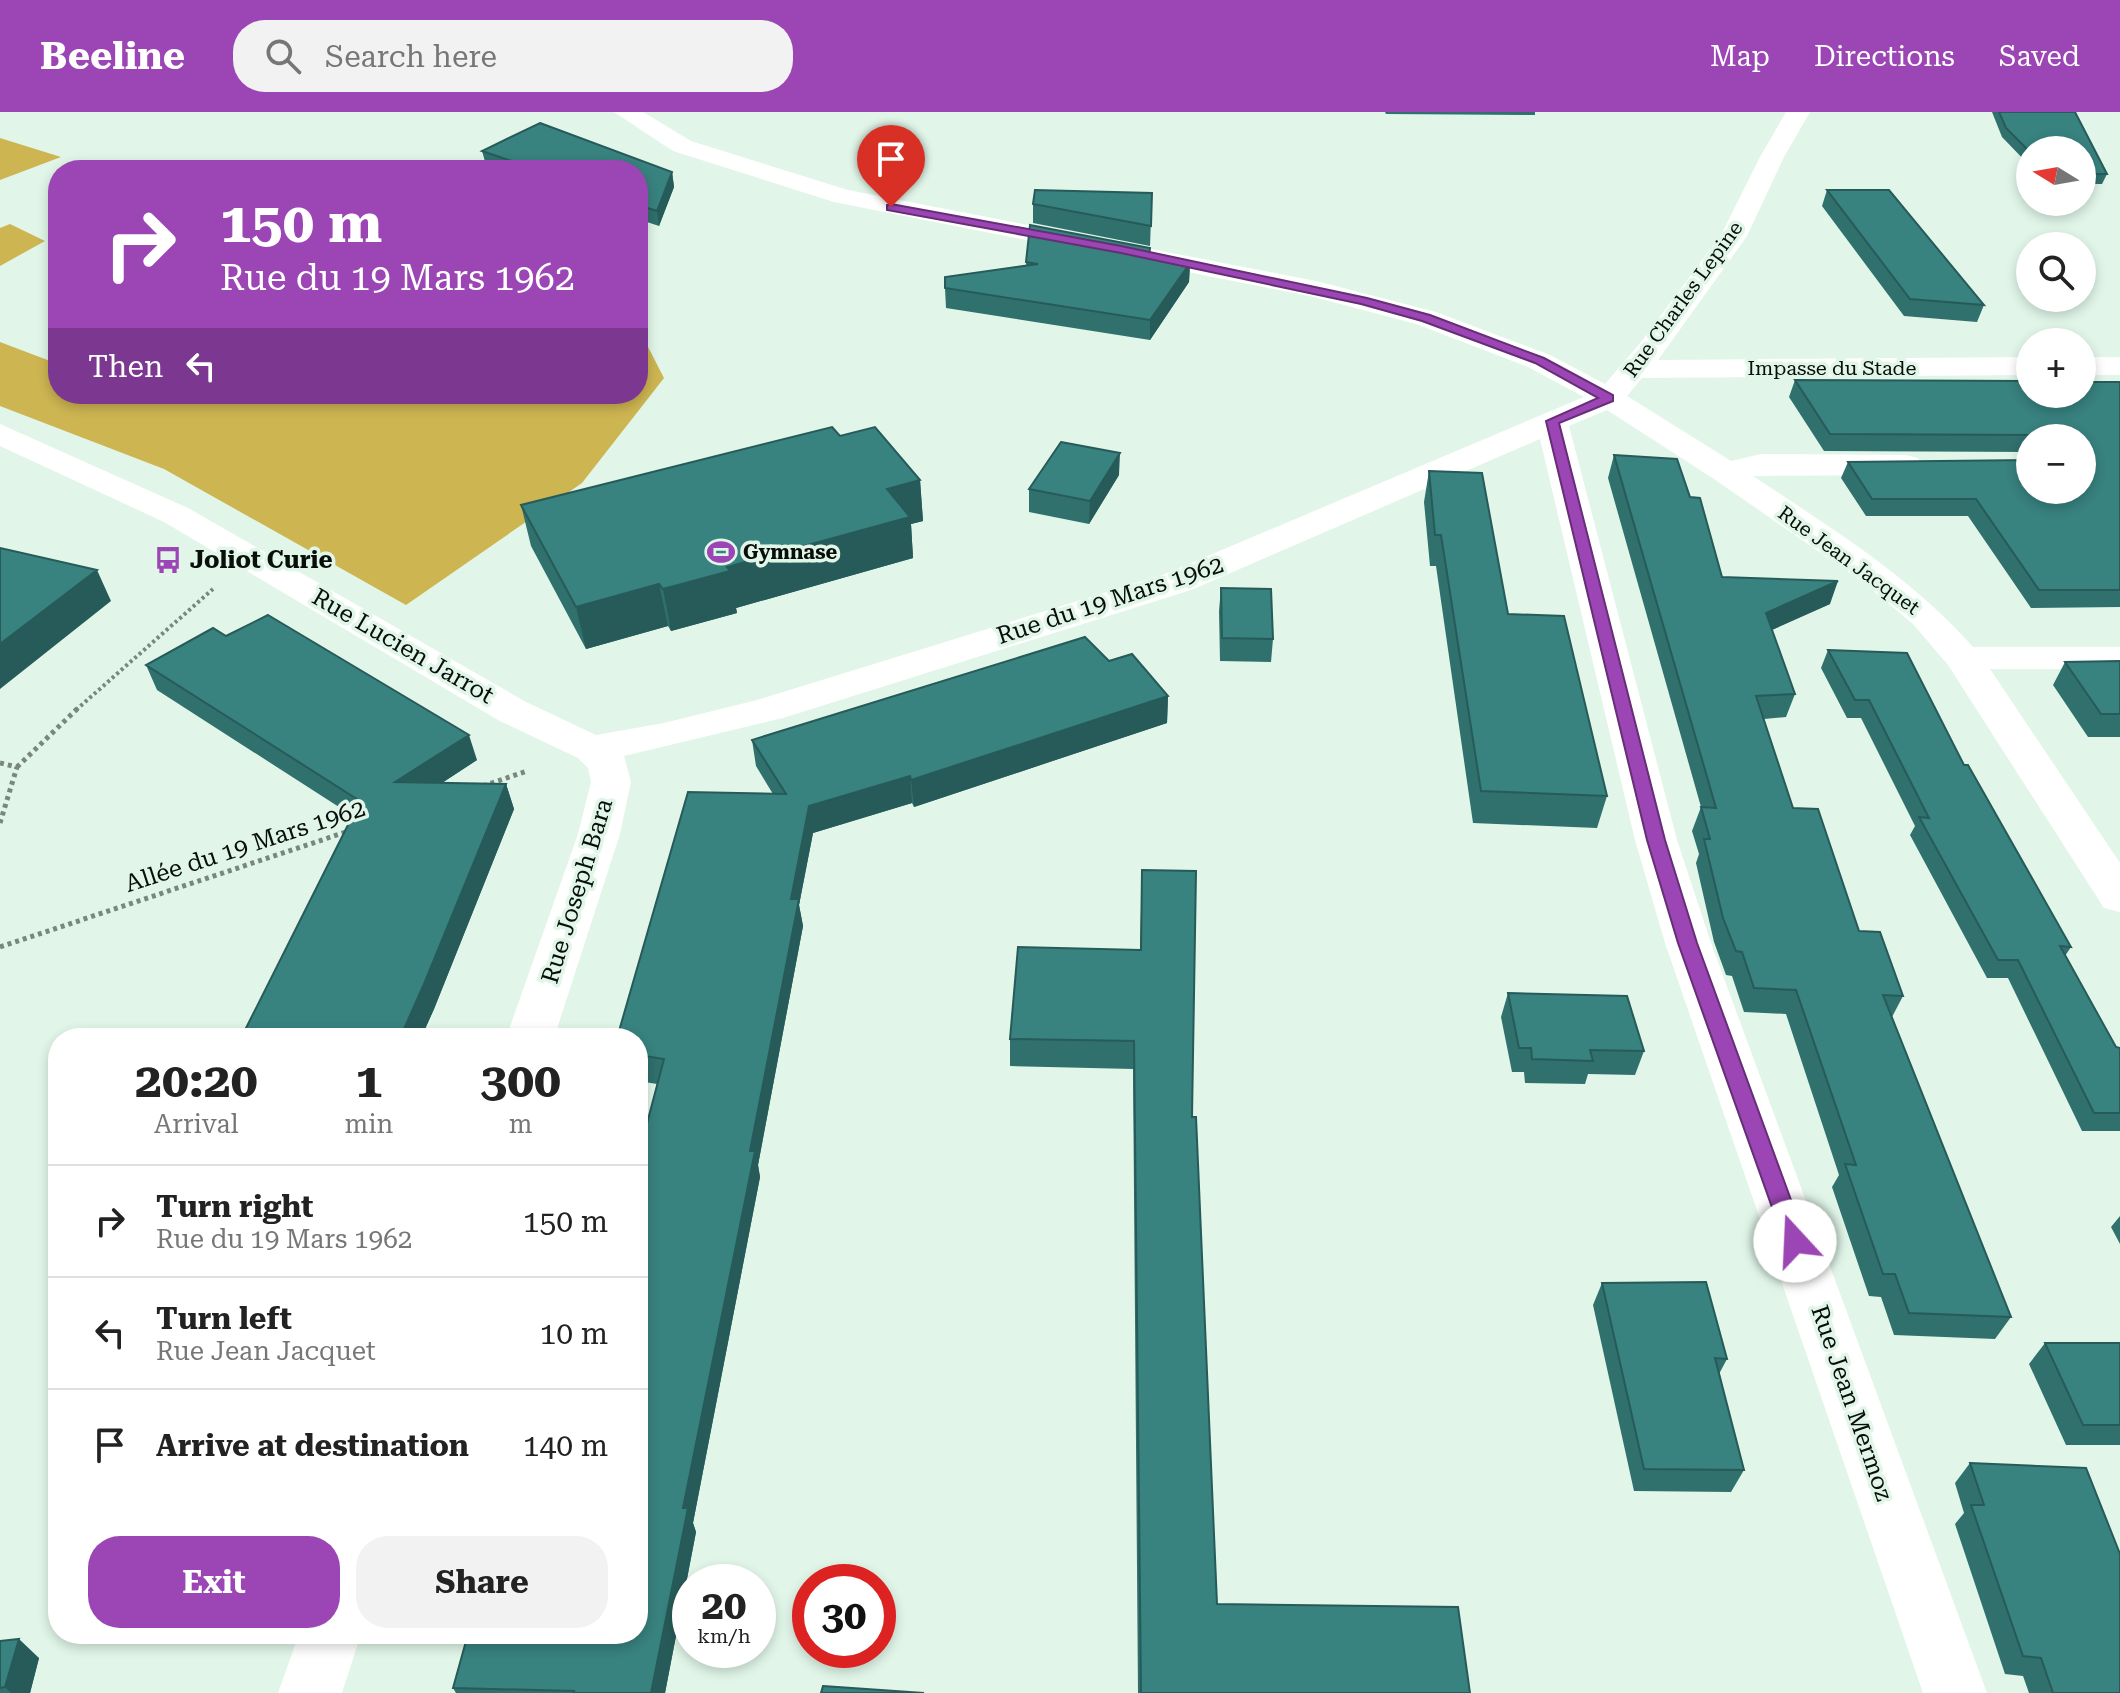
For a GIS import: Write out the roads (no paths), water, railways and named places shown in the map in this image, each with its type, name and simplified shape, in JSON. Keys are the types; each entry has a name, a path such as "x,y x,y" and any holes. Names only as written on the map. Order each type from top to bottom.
{"street":[{"name":"Rue Jean Jacquet","path":"626,112 682,146 843,197 1316,289 1426,318 1539,361 1609,398 1726,472 1877,575 1926,616 1963,658 2119,893"},
{"name":"Rue Charles Lepine","path":"1609,398 1734,236 1772,157 1798,112"},
{"name":"Impasse du Stade","path":"1634,369 2016,366"},
{"path":"2096,366 2120,366"},
{"name":"Rue du 19 Mars 1962","path":"592,749 664,736 769,709 1178,582 1609,398"},
{"name":"Rue Jean Mermoz","path":"1552,421 1656,840 1688,943 1955,1693"},
{"name":"Rue Lucien Jarrot","path":"0,434 176,515 512,711 592,749"},
{"path":"1726,472 1761,464 1936,465"},
{"path":"1963,658 2120,658"},
{"name":"Rue Joseph Bara","path":"533,1028 599,834 611,782 608,763 592,749"},
{"path":"310,1693 327,1644"}],"place":[{"name":"Gymnase","path":"721,552"},
{"name":"Joliot Curie","path":"168,560"}]}
